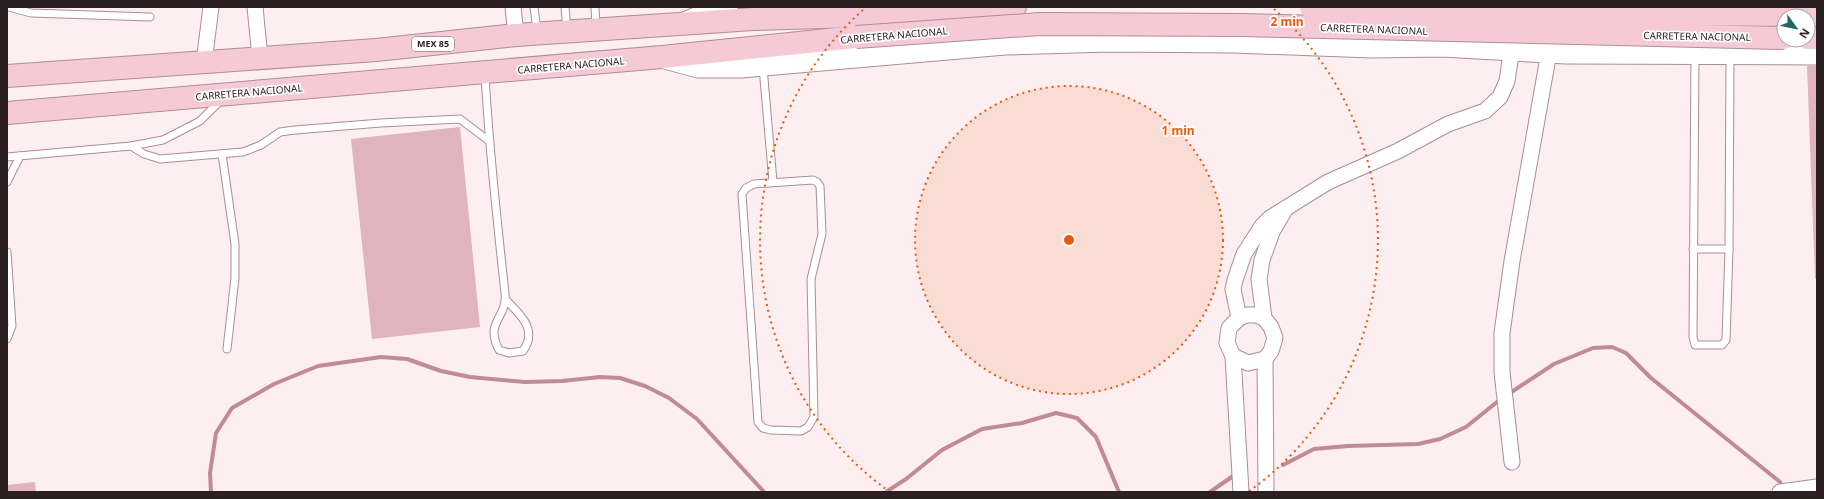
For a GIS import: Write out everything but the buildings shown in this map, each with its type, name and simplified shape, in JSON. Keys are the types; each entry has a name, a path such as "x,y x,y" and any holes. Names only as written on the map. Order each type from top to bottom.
{"highway":[{"name":"CARRETERA NACIONAL","path":"7,76 376,50 537,33 753,19 859,16 1015,7"},
{"name":"CARRETERA NACIONAL","path":"1311,7 1607,14 1817,16"},
{"name":"CARRETERA NACIONAL","path":"7,113 662,57 856,37 1040,24 1242,25 1776,38"}],"street":[{"path":"204,62 211,7"},
{"path":"255,7 260,58"},
{"path":"513,7 516,35"},
{"path":"1442,46 1453,42 1461,34 1466,24 1467,12 1465,7"},
{"path":"1239,318 1233,289 1244,254 1262,226 1270,218 1328,182 1398,151 1448,124 1485,111 1500,97 1507,81 1510,51 1508,7"},
{"path":"1512,462 1504,387 1502,333 1512,261 1558,52 1558,44 1553,33 1551,21 1554,7"},
{"name":"MEX 85","path":"684,24 715,9"},
{"path":"662,57 698,67 763,65 1006,44 1109,41 1234,42 1372,47 1442,46 1510,51 1558,52 1817,54"},
{"path":"1266,492 1265,359 1271,350 1275,338 1271,327 1264,318 1259,279 1262,260 1272,232 1286,208"},
{"path":"1241,492 1233,356 1227,343 1229,328 1239,318 1247,315 1256,315 1264,318"},
{"path":"1233,356 1248,363 1265,359"},
{"path":"1780,492 1817,487"}],"lane":[{"path":"9,7 31,13 150,17"},
{"path":"534,7 537,33"},
{"path":"565,7 567,31"},
{"path":"595,7 596,29"},
{"path":"1695,54 1693,337 1695,345 1708,346 1722,345 1726,340 1729,249 1730,54"},
{"path":"763,65 773,182"},
{"path":"485,72 489,141 506,300 494,326 493,340 499,350 509,353 523,351 528,344 530,334 521,315 506,300"},
{"path":"7,156 131,146 163,140 200,121 228,94"},
{"path":"131,146 144,154 160,159 222,154 261,145 280,132 381,122 460,119 489,141"},
{"path":"222,154 234,244 234,284 227,349"},
{"path":"7,182 20,156"},
{"path":"813,180 818,182 820,186 822,234 811,279 814,417 808,427 801,431 770,430 763,428 758,422 742,194 746,188 754,184 773,182 813,180"},
{"path":"1693,249 1729,249"},
{"path":"7,252 12,326 7,339"}],"shaded area":[{"path":"1807,66 1817,66 1817,279 1815,279"},
{"path":"460,127 480,327 372,339 351,139"},
{"path":"35,482 36,492 7,492 7,485"}],"waterway":[{"path":"1507,395 1554,364 1593,348 1612,347 1626,353 1651,378 1780,482"},
{"path":"211,492 210,473 216,433 232,408 274,384 318,366 381,357 407,359 441,371 470,377 525,382 562,381 600,377 620,378 645,386 669,398 697,419 764,492"},
{"path":"1283,465 1314,449 1348,446 1418,444 1440,439 1466,427 1502,398"},
{"path":"886,492 906,479 942,450 982,429 1022,423 1056,413 1077,418 1096,437 1119,492"},
{"path":"1210,492 1236,474"}]}
